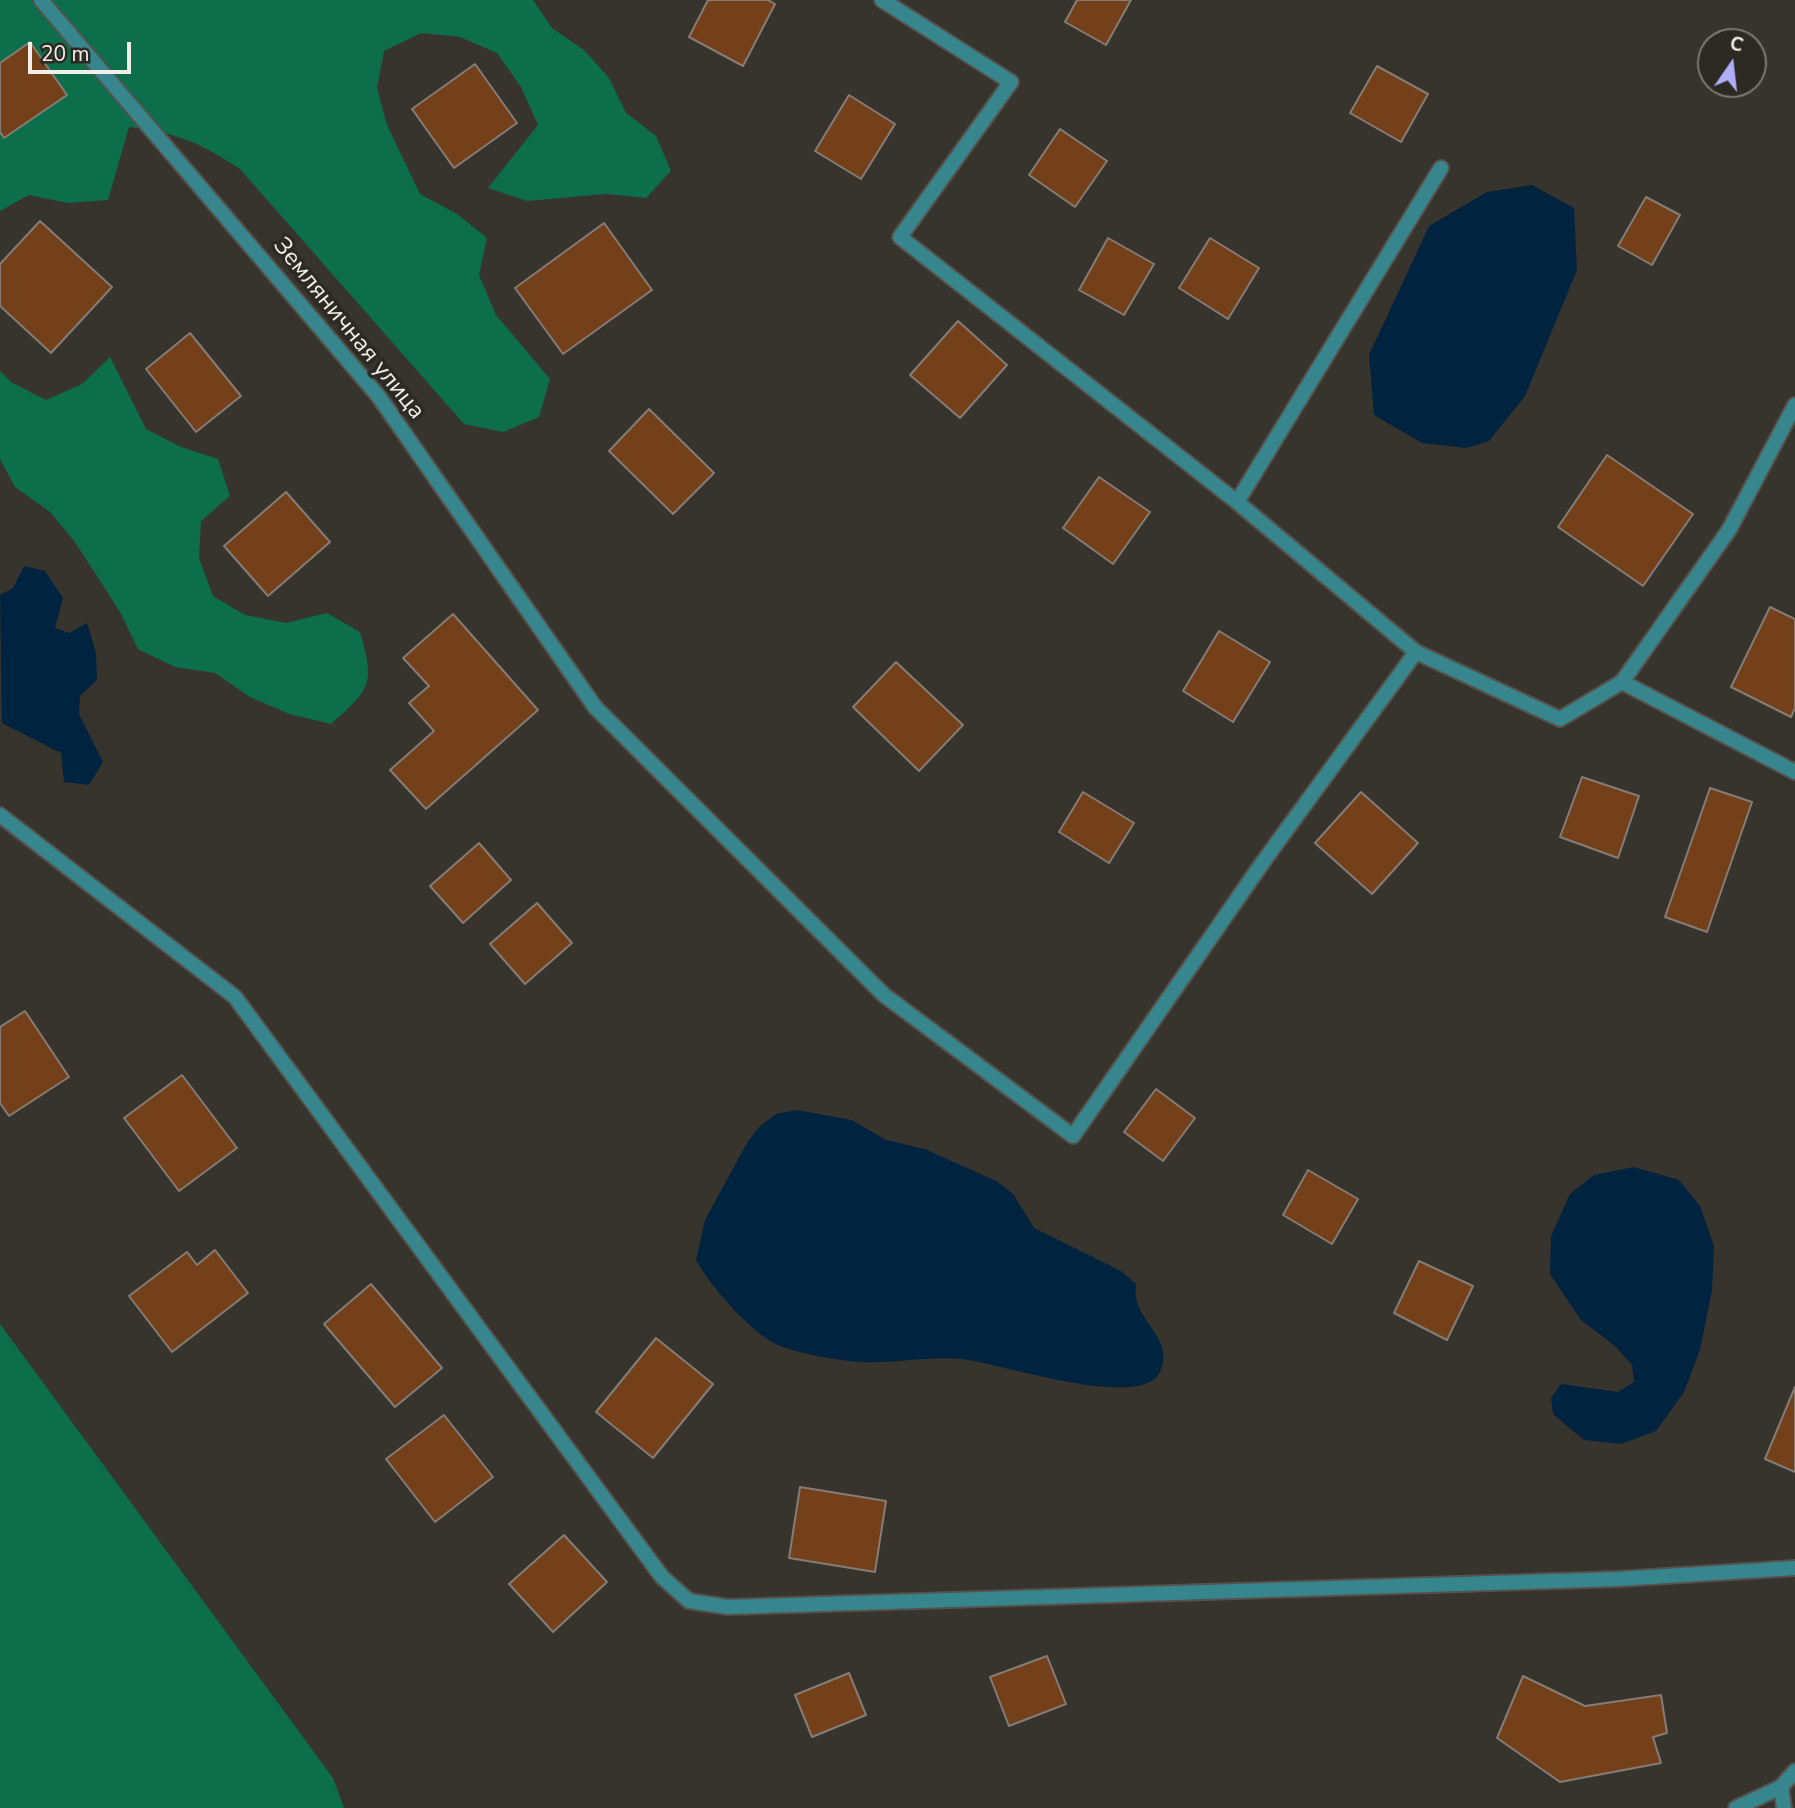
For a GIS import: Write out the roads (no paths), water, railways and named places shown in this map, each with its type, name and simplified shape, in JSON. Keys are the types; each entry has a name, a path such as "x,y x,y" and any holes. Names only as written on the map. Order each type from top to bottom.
{"street":[{"name":"Земляничная улица","path":"41,0 379,397 595,707 884,995 1073,1136 1263,863 1416,652"},
{"path":"883,0 1011,82 900,237 1237,502 1416,652 1560,719 1622,682 1729,530 1795,405"},
{"path":"1237,502 1441,168"},
{"path":"1622,682 1795,772"},
{"path":"0,815 235,997 662,1577 689,1601 728,1607 1590,1580 1795,1568"},
{"path":"1736,1808 1780,1787 1795,1771"},
{"path":"1780,1787 1784,1808"}],"water":[{"path":"1532,185 1574,208 1577,270 1525,396 1489,441 1467,448 1422,443 1374,415 1369,355 1429,226 1487,192"},
{"path":"24,566 45,571 63,598 55,628 69,633 87,623 96,653 97,680 80,696 79,714 103,762 89,785 64,782 61,753 2,723 0,595 13,588"},
{"path":"796,1110 852,1120 886,1140 925,1149 998,1182 1014,1195 1034,1228 1121,1271 1136,1284 1138,1305 1161,1345 1163,1362 1160,1372 1147,1383 1126,1387 1098,1386 961,1359 859,1362 832,1359 786,1348 761,1335 723,1298 696,1260 705,1220 748,1141 760,1126 776,1114"},
{"path":"1634,1167 1679,1180 1700,1206 1714,1246 1712,1290 1700,1350 1684,1392 1656,1431 1621,1444 1584,1440 1553,1414 1551,1398 1561,1384 1618,1392 1634,1382 1632,1365 1615,1346 1581,1320 1550,1274 1551,1236 1570,1194 1594,1175"}]}
